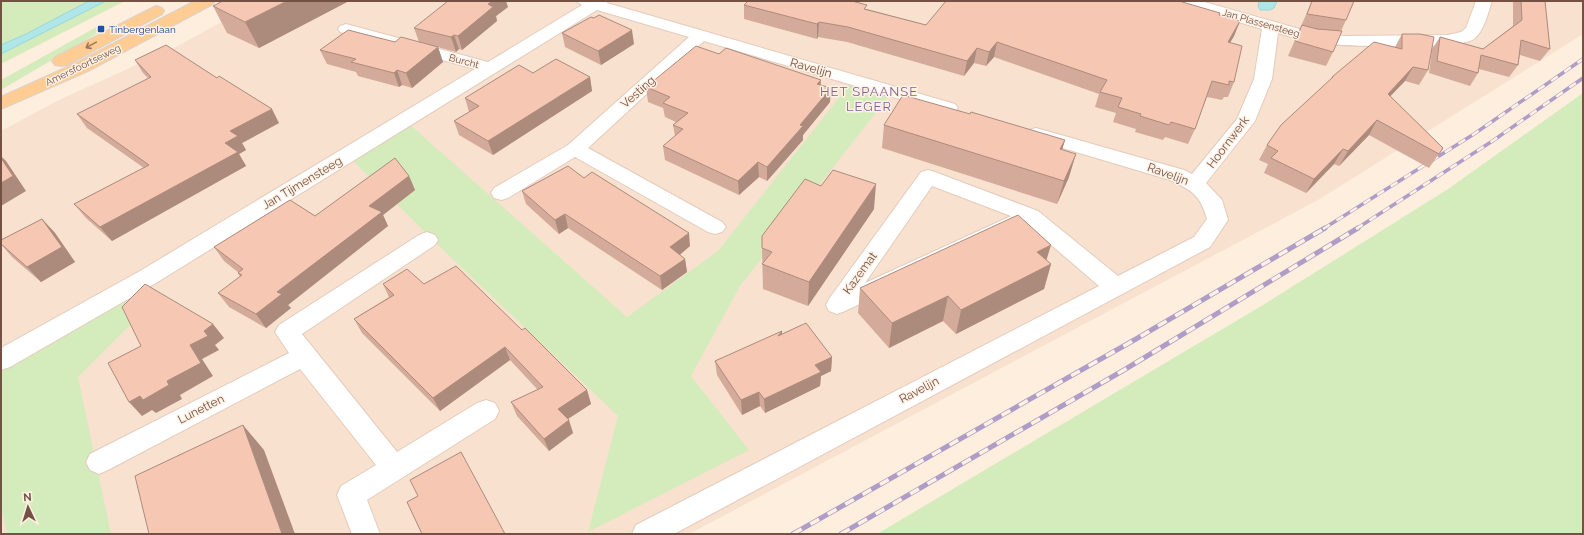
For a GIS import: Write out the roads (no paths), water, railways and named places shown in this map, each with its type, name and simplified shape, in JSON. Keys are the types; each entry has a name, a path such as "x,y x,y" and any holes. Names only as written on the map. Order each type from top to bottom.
{"main road":[{"name":"Amersfoortseweg","path":"1,98 38,74 91,44 175,1"},
{"name":"Amersfoortseweg","path":"1,104 82,67 207,1"}],"street":[{"name":"Jan Plassensteeg","path":"1184,1 1309,37 1344,41 1456,39 1467,36 1473,30 1484,1"},
{"path":"1240,17 1243,1"},
{"name":"Ravelijn","path":"593,2 970,114"},
{"name":"Jan Tijmensteeg","path":"1,360 148,277 490,68 593,2"},
{"name":"Hoornwerk","path":"1195,184 1246,121 1263,79 1271,26"},
{"name":"Burcht","path":"346,29 490,68"},
{"name":"Vesting","path":"501,193 575,149 701,35"},
{"name":"Ravelijn","path":"646,534 1202,242 1218,220 1212,200 1195,184 1177,175 1016,128"},
{"path":"575,149 715,227"},
{"name":"Kazemat","path":"1031,216 837,305 928,177 1031,216 1116,287"},
{"path":"394,468 304,356 287,332 427,240"},
{"name":"Lunetten","path":"99,462 304,356"},
{"path":"366,534 351,495 486,411"}],"water":[{"path":"89,1 106,1 1,54 1,45 26,34"},
{"path":"1259,1 1277,1 1274,8 1270,10 1260,10 1258,6"}],"railway":[{"path":"1323,229 1474,134 1583,59"},
{"path":"1356,229 1494,140 1583,78"},
{"path":"793,534 1136,339 1325,228"},
{"path":"841,534 1124,370 1358,228"}],"place":[{"name":"Tinbergenlaan","path":"101,29"}],"district":[{"name":"HET SPAANSE LEGER","path":"869,98"}]}
